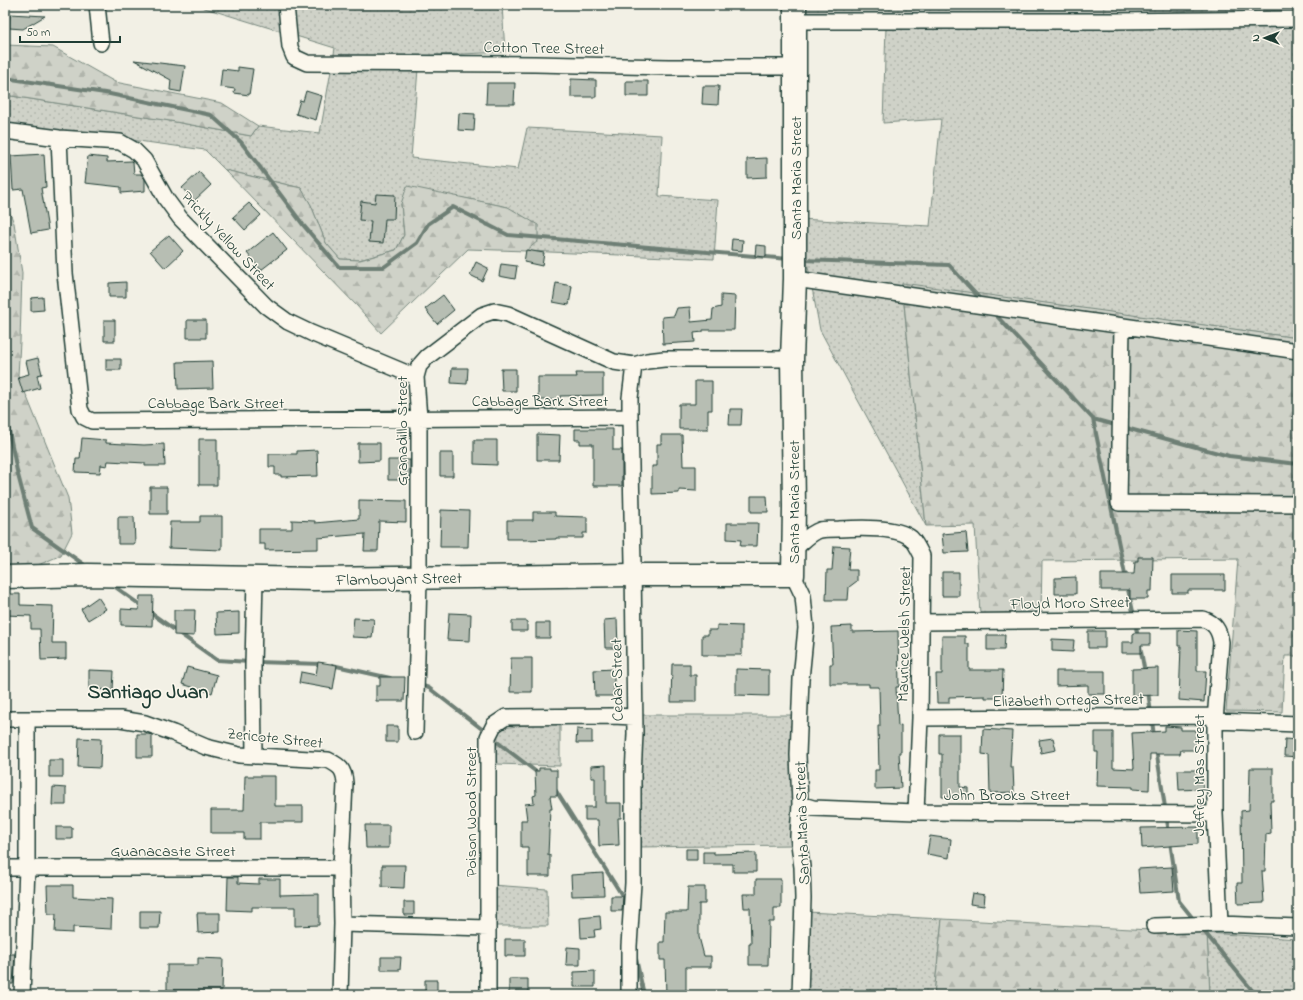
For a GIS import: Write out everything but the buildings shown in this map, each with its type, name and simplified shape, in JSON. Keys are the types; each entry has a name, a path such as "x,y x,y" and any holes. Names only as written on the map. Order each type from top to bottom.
{"street":[{"path":"97,5 101,43"},
{"name":"Cotton Tree Street","path":"286,5 290,47 294,57 307,63 796,67"},
{"path":"796,13 1112,21 1298,19"},
{"name":"Santa Maria Street","path":"796,13 795,279 792,359 794,506 793,575 803,596 806,628 801,679 798,755 800,804 798,836 802,867 803,898 800,995"},
{"name":"Prickly Yellow Street","path":"5,131 58,138 120,142 134,150 144,160 166,199 180,218 266,306 288,322 311,333 416,377"},
{"name":"Cabbage Bark Street","path":"58,138 65,273 80,409 84,417 92,421 630,417"},
{"path":"795,279 1298,351"},
{"name":"Granadillo Street","path":"415,732 419,579 419,419 416,377 419,366 427,357 482,315 494,311 508,314 614,362 634,365 647,361 664,359 792,359"},
{"path":"1122,326 1119,504 1298,504"},
{"name":"Cedar Street","path":"629,995 629,946 633,883 634,717 630,398 634,365"},
{"name":"Maurice Welsh Street","path":"793,550 812,534 821,530 875,528 894,531 910,538 922,556 920,718 916,812"},
{"name":"Flamboyant Street","path":"5,577 88,575 419,579 633,575 793,575"},
{"path":"254,756 253,666 255,578"},
{"name":"Floyd Moro Street","path":"922,622 1203,619 1216,626"},
{"name":"Jeffrey Mas Street","path":"1216,626 1221,642 1216,719 1215,814 1220,924"},
{"name":"Poison Wood Street","path":"488,995 488,737 494,725 506,717 634,717"},
{"name":"Elizabeth Ortega Street","path":"920,718 1216,719 1298,724"},
{"name":"Zericote Street","path":"5,719 120,719 145,723 206,747 238,755 328,760 338,765 344,773 345,784 341,868 342,924 340,995"},
{"path":"22,995 27,868 27,720"},
{"name":"John Brooks Street","path":"800,804 813,808 916,812 1215,814"},
{"name":"Guanacaste Street","path":"5,868 341,868"},
{"path":"342,924 488,928"},
{"path":"1154,926 1220,924 1298,927"}],"green space":[{"path":"195,5 502,5 505,52 419,56 411,158 518,169 527,128 662,135 659,196 718,200 714,259 526,251 508,207 463,198 401,204 404,235 396,250 359,260 340,259 326,243 311,205 301,188 225,170 205,150 5,123 5,95 170,121 251,136 258,126 320,133 335,48"},
{"path":"801,5 1018,5 1019,19 1104,18 1104,5 1298,5 1298,338 902,284 926,526 820,330 799,219 930,226 941,119 883,123 886,26 801,23"},
{"path":"1018,5 1104,5 1104,18 1019,19"},
{"path":"5,45 53,47 115,82 222,103 258,126 251,136 170,121 5,95"},
{"path":"225,170 301,188 311,205 326,243 340,259 360,260 396,250 404,235 401,204 407,186 508,207 538,225 538,241 526,251 468,249 381,333 357,306"},
{"path":"5,201 14,223 22,273 18,375 68,498 72,533 61,555 40,564 25,568 11,566 5,562"},
{"path":"902,283 1298,338 1298,656 1285,656 1282,712 1226,711 1238,559 1042,561 1041,612 980,614 975,525 926,526"},
{"path":"641,715 794,715 792,845 638,847"},
{"path":"560,720 560,766 496,764 496,729"},
{"path":"492,885 547,889 548,926 493,926"},
{"path":"807,912 942,919 934,995 806,995"},
{"path":"942,919 1207,933 1210,995 934,995"},
{"path":"1207,933 1298,939 1298,995 1210,995"}],"waterway":[{"path":"5,78 105,93 211,115 241,142 304,226 339,267 384,267 417,243 428,224 453,207 508,235 789,259"},
{"path":"802,260 949,265 983,302"},
{"path":"993,312 1093,419 1126,579"},
{"path":"5,411 17,471 32,528 86,566"},
{"path":"1093,419 1229,456 1298,464"},
{"path":"111,584 143,607"},
{"path":"1127,585 1134,616"},
{"path":"148,611 217,660 250,662"},
{"path":"1135,623 1138,637"},
{"path":"1140,646 1145,673"},
{"path":"256,662 322,664"},
{"path":"332,665 390,678"},
{"path":"420,685 429,688 487,733"},
{"path":"1148,691 1154,736"},
{"path":"492,738 539,774"},
{"path":"1156,749 1169,833"},
{"path":"553,786 623,897 625,906"},
{"path":"1170,842 1179,901 1195,921"},
{"path":"1202,929 1256,995"},
{"path":"635,954 644,995"}],"district":[{"name":"Santiago Juan","path":"148,691"}]}
